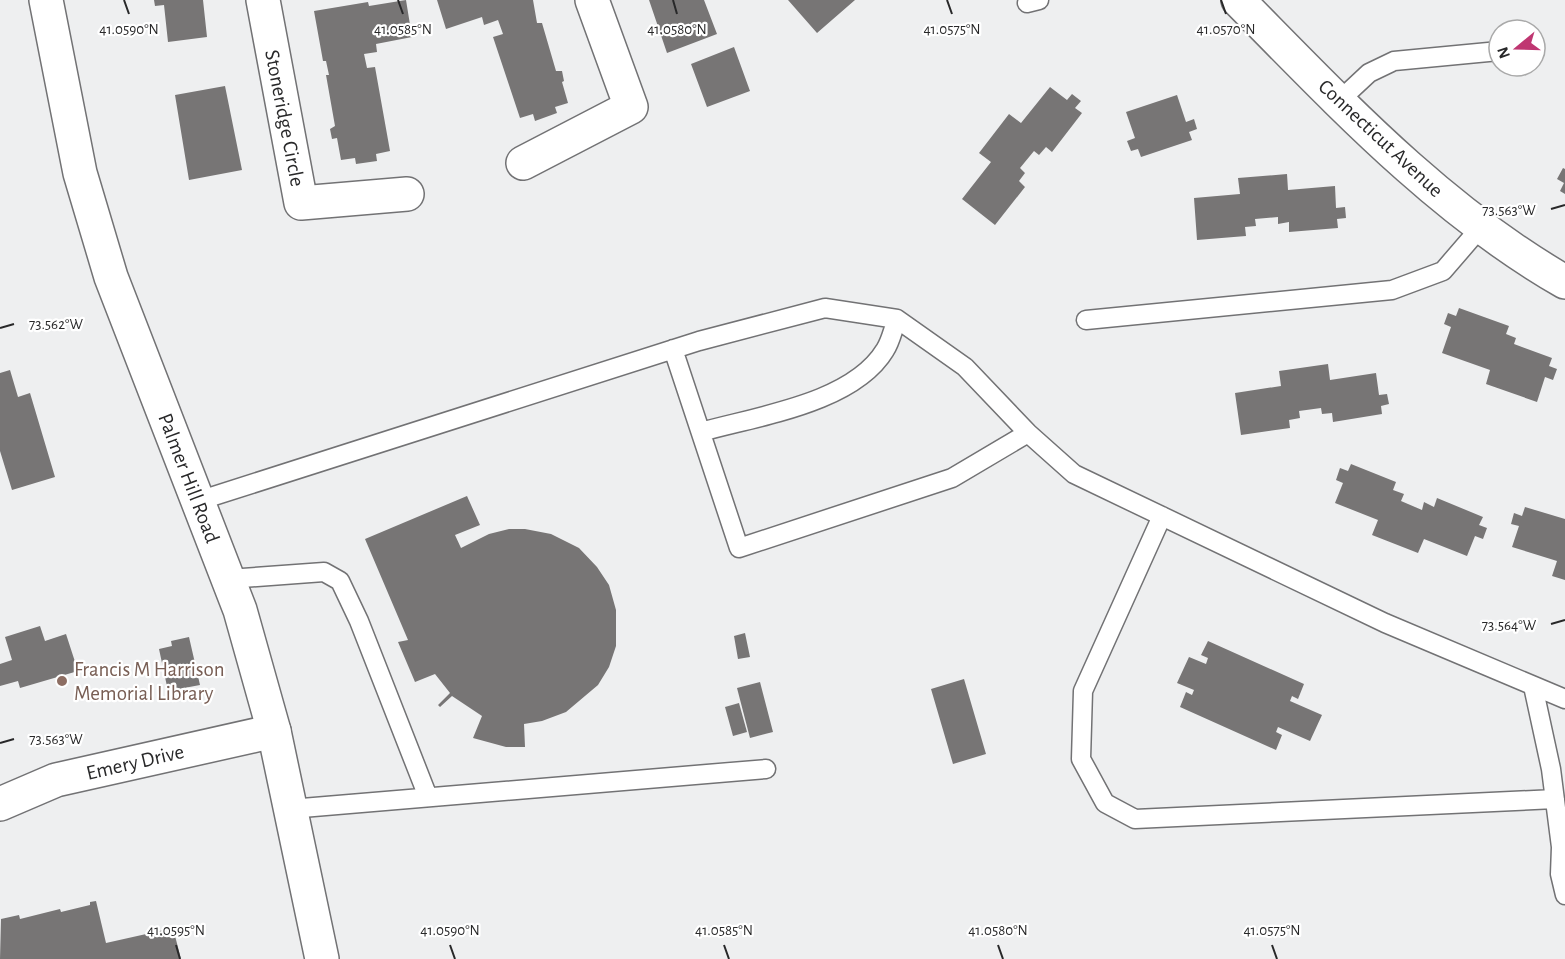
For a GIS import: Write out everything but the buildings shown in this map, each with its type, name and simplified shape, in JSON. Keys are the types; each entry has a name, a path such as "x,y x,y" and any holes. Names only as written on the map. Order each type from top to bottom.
{"street":[{"name":"Palmer Hill Road","path":"46,0 80,174 104,254 240,610 274,731 322,959"},
{"name":"Stoneridge Circle","path":"263,0 301,203 407,194"},
{"path":"523,163 631,107 592,0"},
{"name":"Connecticut Avenue","path":"1238,0 1339,101 1426,182 1480,228 1565,282"},
{"name":"Emery Drive","path":"0,804 56,780 274,731"}],"lane":[{"path":"1339,101 1369,73 1394,61 1487,52"},
{"path":"1086,320 1392,290 1443,271 1480,228"},
{"path":"198,501 673,349 825,308 897,319 964,367 1028,433 1074,474 1385,623 1565,699"},
{"path":"701,432 831,395 861,377 886,349 897,319"},
{"path":"673,349 738,548 952,478 1028,433"},
{"path":"1162,516 1083,691 1081,759 1105,803 1135,819 1555,799"},
{"path":"228,579 324,572 340,581 359,621 428,797"},
{"path":"1533,686 1563,849 1560,874 1565,895"},
{"path":"291,809 766,769"}],"place":[{"name":"Francis M Harrison Memorial Library","path":"62,681"}]}
